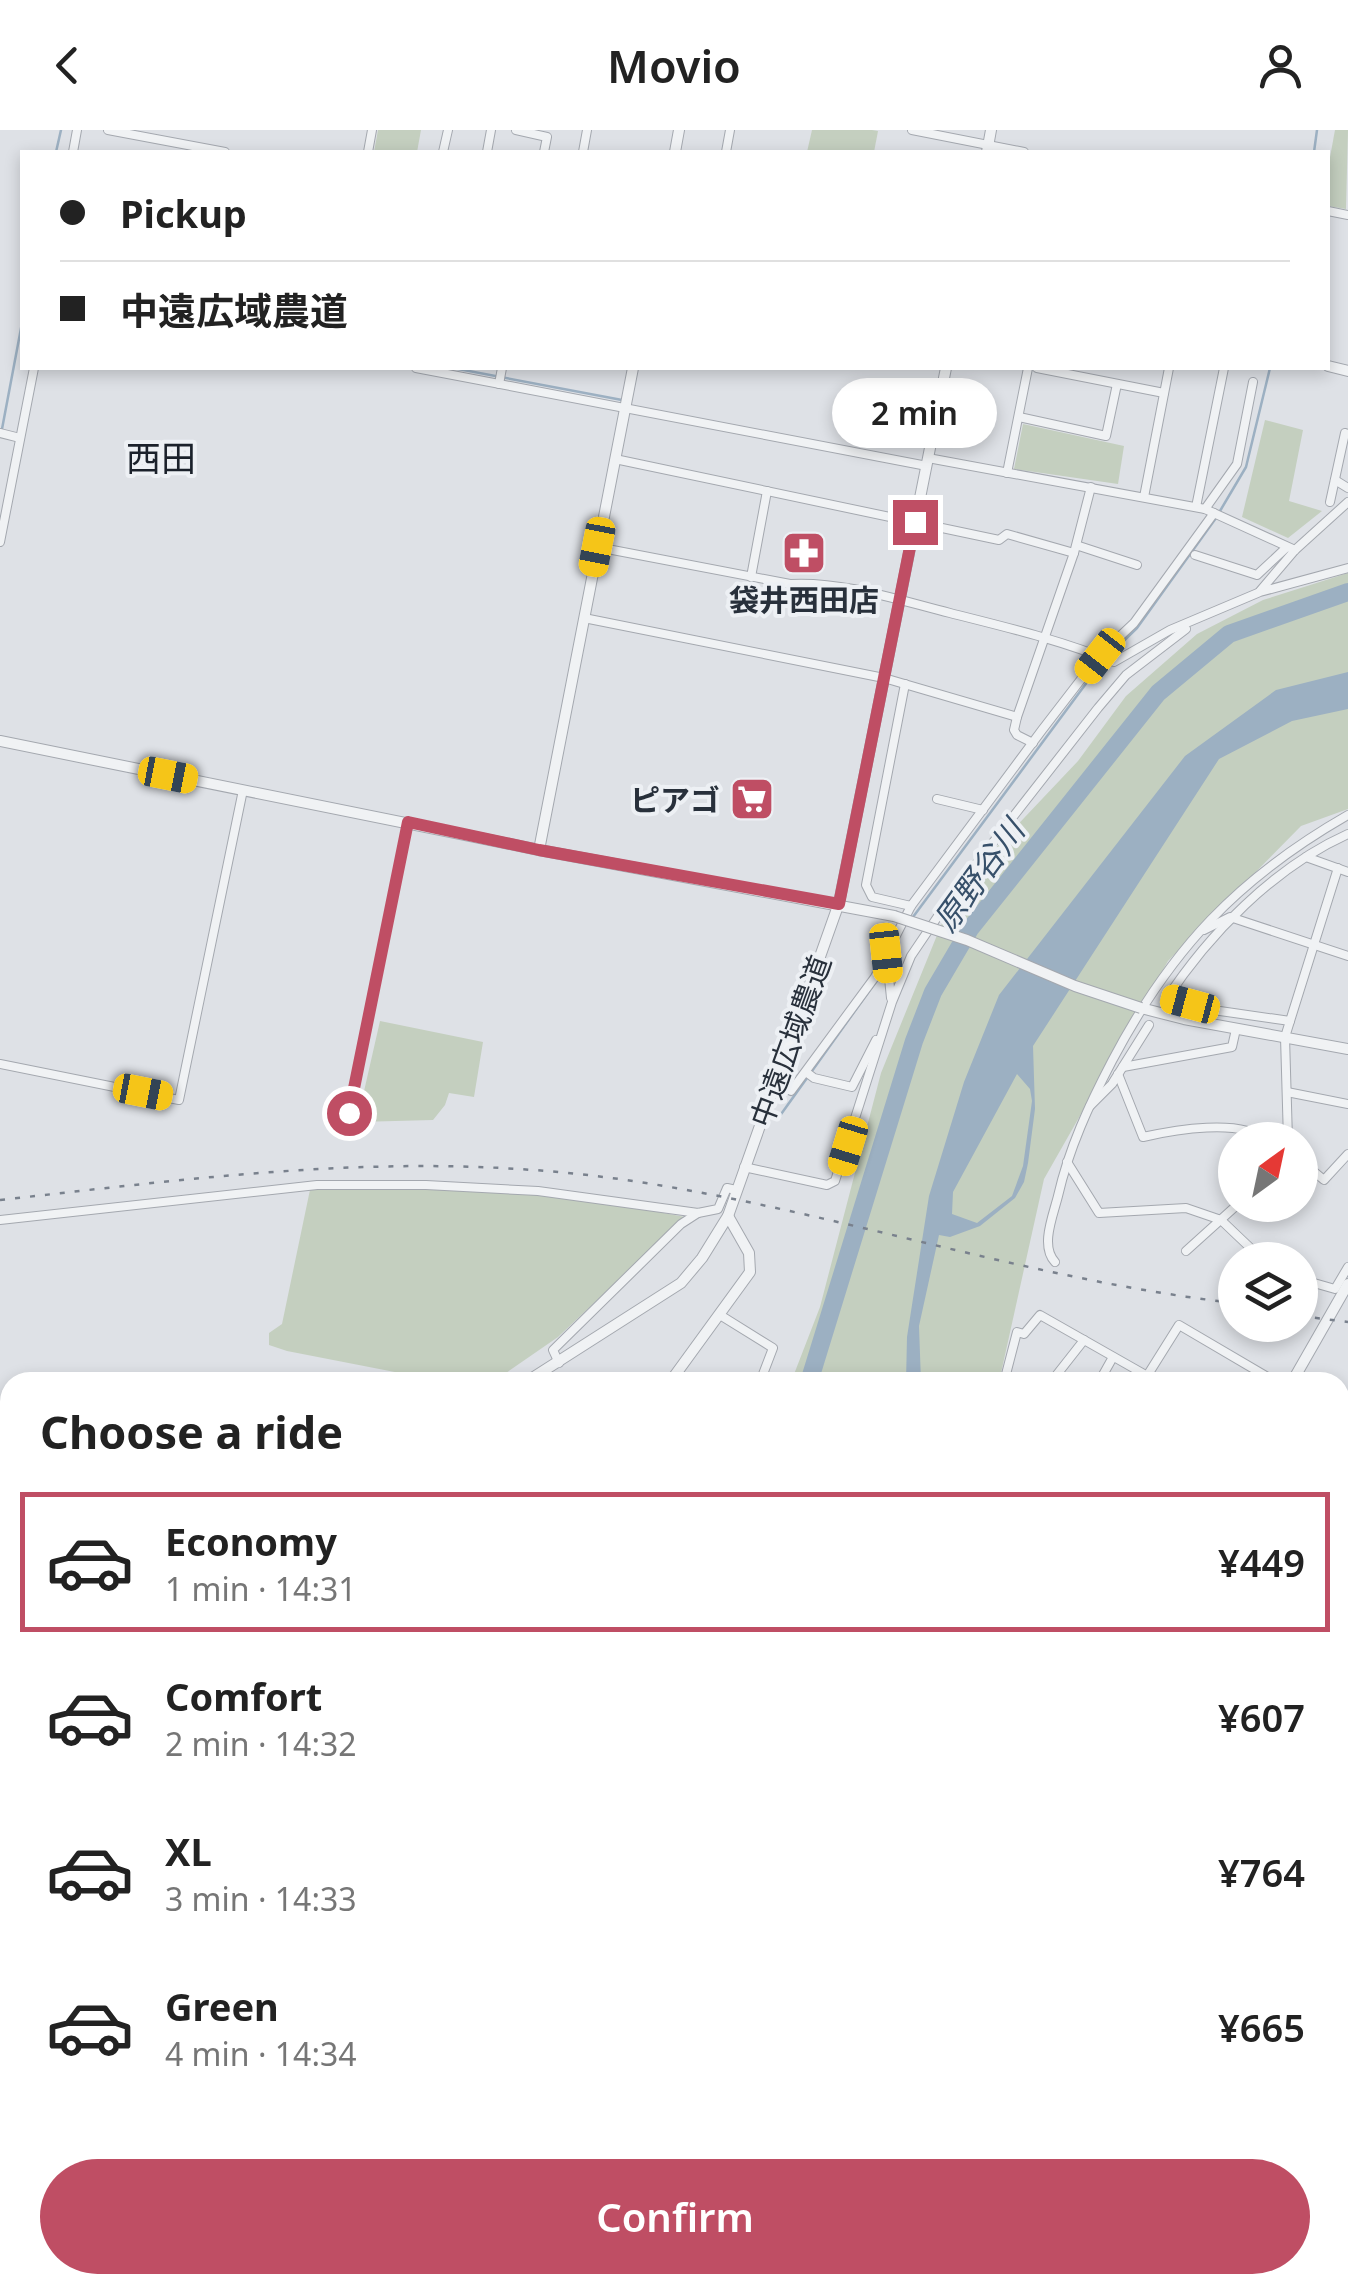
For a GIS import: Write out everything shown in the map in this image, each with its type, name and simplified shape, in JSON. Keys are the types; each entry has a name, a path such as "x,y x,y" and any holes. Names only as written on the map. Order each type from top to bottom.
{"street":[{"path":"108,130 215,150"},
{"path":"516,130 540,133"},
{"path":"912,130 988,149 992,130"},
{"path":"0,542 34,370"},
{"path":"539,850 633,370"},
{"name":"中遠広域農道","path":"544,1372 682,1283 728,1216 839,904 946,370"},
{"path":"1007,472 1028,370"},
{"path":"1048,370 1164,394"},
{"path":"1144,497 1169,370"},
{"path":"1205,510 1224,370"},
{"path":"457,371 501,376 625,406 928,462 1144,497 1205,510 1291,548"},
{"path":"774,1083 792,1091 875,976 911,906 1100,656 1134,623 1237,464 1253,382"},
{"path":"1018,417 1106,436 1117,384"},
{"path":"0,432 18,437"},
{"path":"1330,502 1348,434"},
{"path":"614,460 999,540 1006,534 1136,565"},
{"path":"1335,480 1348,488"},
{"path":"1033,743 1014,730 1076,550 1091,488"},
{"path":"751,577 767,492"},
{"path":"1195,555 1257,575 1348,502"},
{"path":"1337,510 1348,518"},
{"path":"597,547 790,584 819,582 1044,638 1114,662 1170,630 1260,592 1348,568"},
{"path":"1260,592 1291,548"},
{"path":"584,618 884,678 1017,717"},
{"path":"744,1167 827,1185 834,1181 910,956 955,890 1126,675 1194,623"},
{"path":"905,684 866,885 872,897 911,906"},
{"path":"0,740 539,850 894,916 967,940 1074,986 1142,1008 1348,1048"},
{"path":"0,1064 179,1100 243,790"},
{"path":"937,799 983,810"},
{"path":"1055,1262 1048,1249 1050,1230 1067,1162 1087,1108 1142,1008 1192,938 1238,892 1274,862 1348,815"},
{"path":"349,1113 408,822"},
{"path":"1192,938 1230,917 1306,858 1347,834"},
{"path":"1306,858 1348,872"},
{"path":"1288,1122 1285,1037 1338,868"},
{"path":"1230,917 1348,956"},
{"path":"1230,917 1182,973 1166,1000 1290,1021"},
{"path":"886,953 892,1002"},
{"path":"806,1072 814,1078 852,1086 886,1022"},
{"path":"1087,1108 1120,1070 1149,1026"},
{"path":"1120,1070 1232,1048 1236,1028"},
{"path":"1120,1070 1143,1136 1218,1129"},
{"path":"1288,1092 1348,1104"},
{"path":"1318,1175 1324,1180 1348,1154"},
{"path":"1067,1162 1099,1213 1186,1208 1218,1219"},
{"path":"0,1220 317,1184 538,1192 698,1213 718,1210 727,1188 736,1190"},
{"path":"560,1363 553,1350 681,1224 698,1213"},
{"path":"677,1372 746,1279 751,1263 728,1216"},
{"path":"1186,1251 1219,1222"},
{"path":"1223,1222 1244,1242"},
{"path":"1318,1284 1335,1289 1348,1267"},
{"path":"1298,1372 1348,1284"},
{"path":"720,1315 773,1348 764,1372"},
{"path":"1007,1372 1017,1332 1024,1334 1040,1315 1140,1372"},
{"path":"1150,1372 1179,1325 1259,1372"},
{"path":"1058,1372 1084,1340"},
{"path":"1105,1372 1113,1357"}],"green space":[{"path":"378,130 421,130 417,150 374,150"},
{"path":"812,130 878,131 874,150 807,150"},
{"path":"1335,130 1348,130 1346,209 1330,206 1330,157"},
{"path":"1265,420 1303,430 1289,501 1322,511 1288,538 1242,517"},
{"path":"1023,424 1124,446 1118,484 1014,469"},
{"path":"1348,573 1348,809 1301,826 1168,961 1044,1179 1001,1372 795,1372 820,1307 881,1073 955,891 1078,761 1126,696 1197,634 1263,600"},
{"path":"380,1021 483,1042 474,1097 449,1093 433,1120 357,1122"},
{"path":"311,1185 421,1185 594,1200 685,1217 558,1337 507,1372 395,1372 287,1351 269,1345 269,1333 282,1324"}],"water":[{"path":"1348,672 1348,709 1292,721 1219,759 1033,1046 1035,1109 1024,1182 1015,1198 980,1226 950,1237 939,1235 919,1326 921,1372 906,1372 907,1337 929,1196 964,1082 999,995 1185,756 1276,690","holes":["1017,1074 1030,1089 1032,1101 1023,1166 1012,1196 977,1223 952,1214 953,1192"]}],"waterway":[{"path":"56,150 61,130"},
{"path":"1314,150 1317,130"},
{"path":"2,429 20,334"},
{"path":"464,370 622,400"},
{"path":"1220,511 1246,467 1270,370"},
{"path":"1107,657 1137,628 1216,518"},
{"name":"原野谷川","path":"812,1372 914,1041 933,992 970,929 1158,693 1229,634 1348,592"},
{"path":"913,917 1102,662"},
{"path":"812,1071 877,980"},
{"path":"779,1117 807,1078"}],"railway":[{"path":"0,1200 313,1169 390,1166 546,1171 703,1193 1082,1278 1218,1301"},
{"path":"1318,1318 1348,1322"}],"place":[{"name":"袋井西田店","path":"804,553"},
{"name":"ピアゴ","path":"752,799"}],"district":[{"name":"西田","path":"161,457"}],"route":[{"path":"349,1113 408,822 539,850 839,904 915,522"}]}
